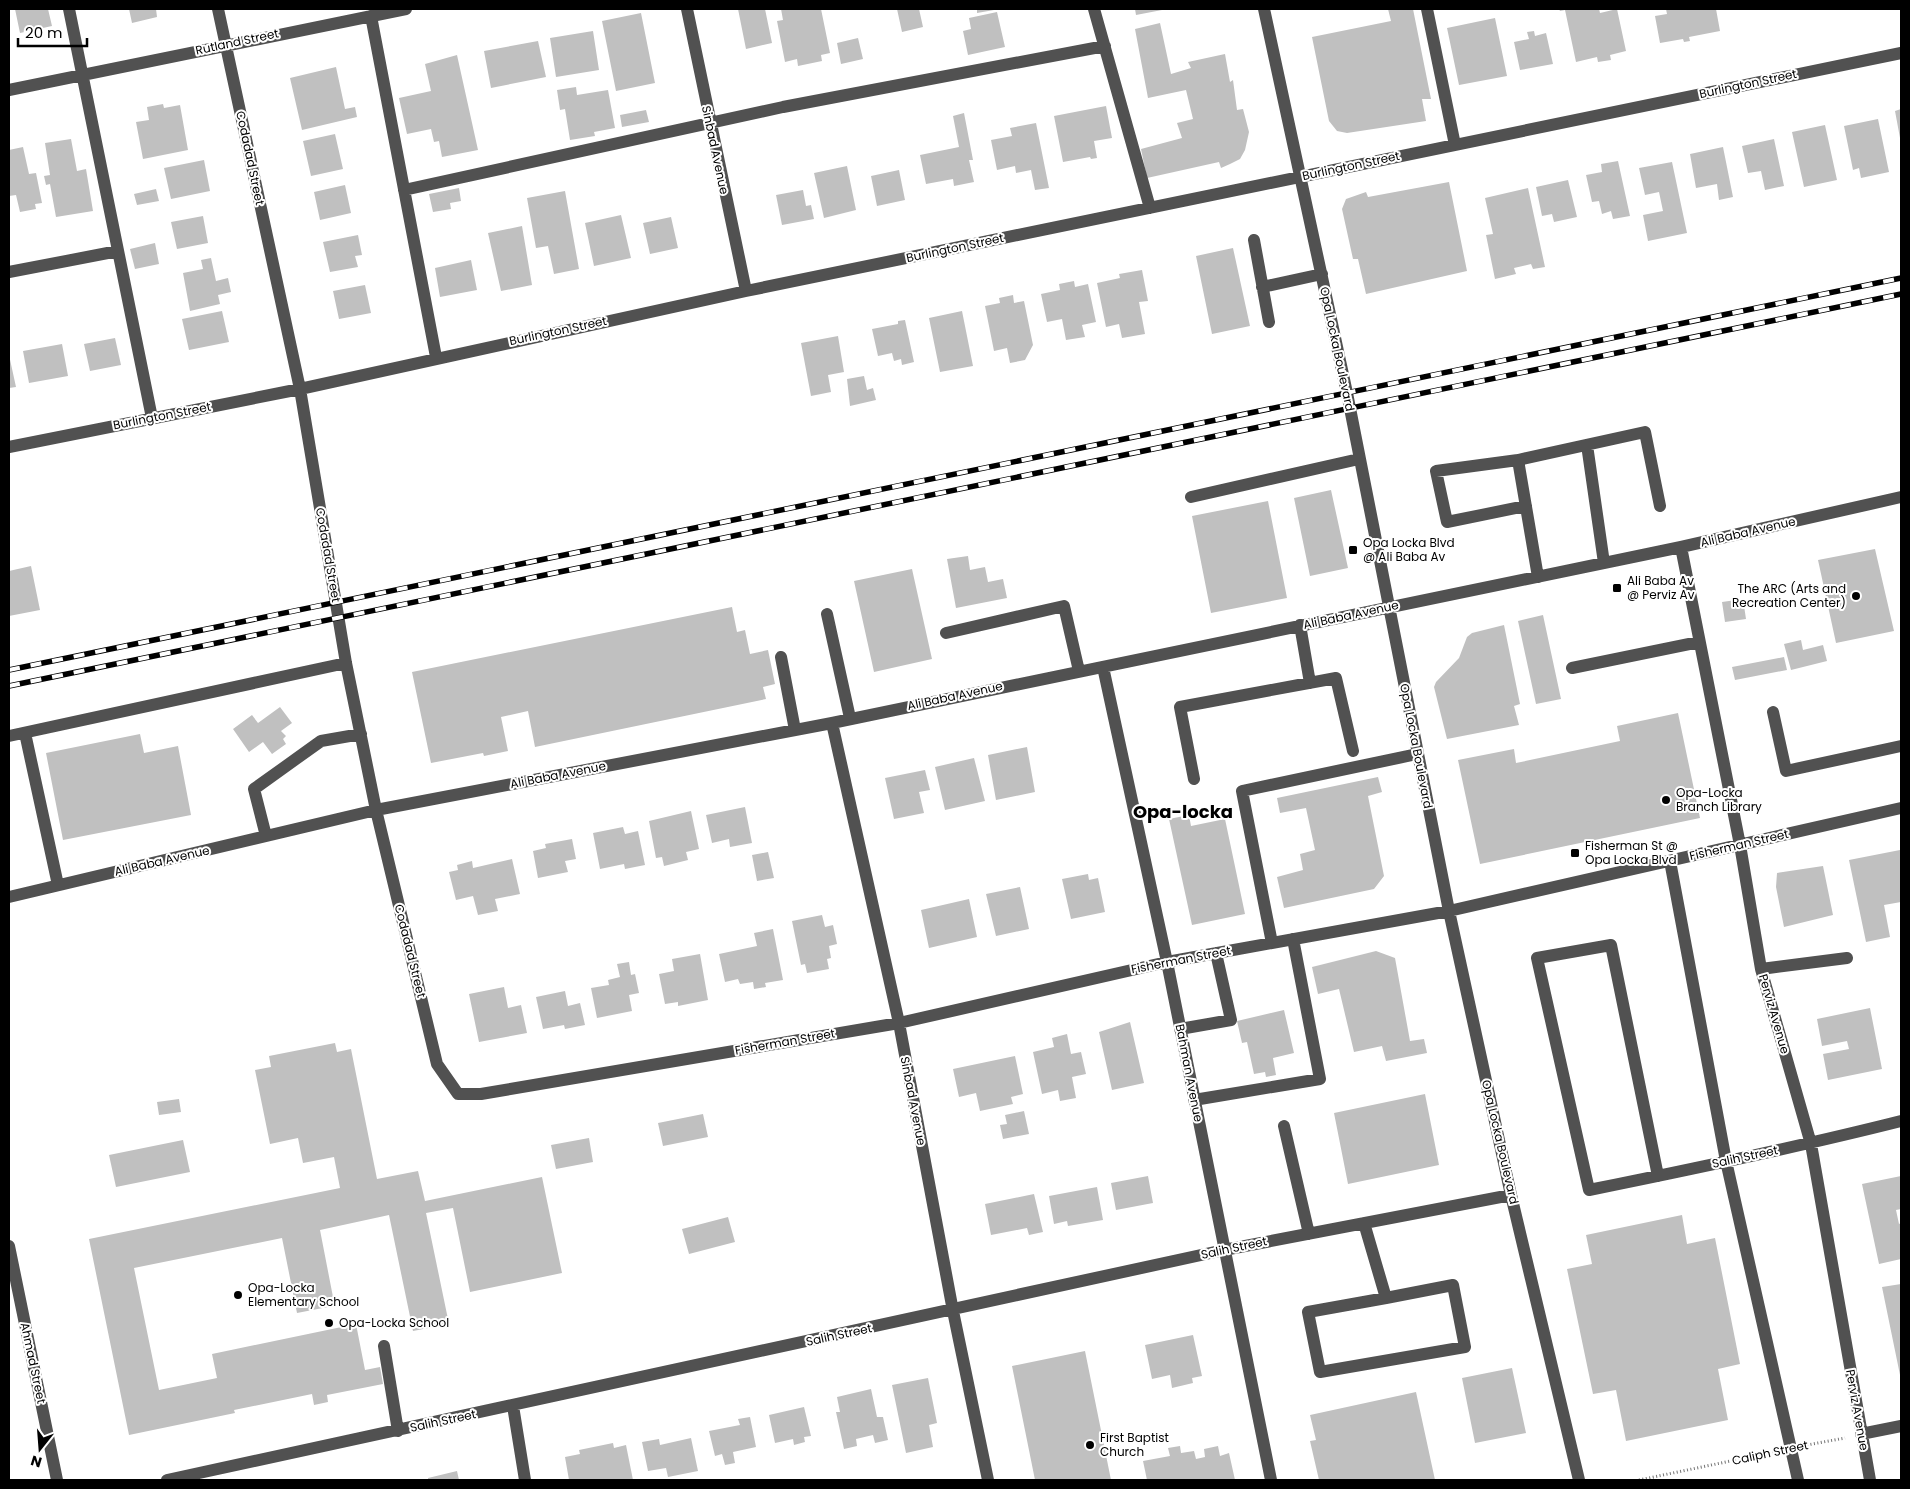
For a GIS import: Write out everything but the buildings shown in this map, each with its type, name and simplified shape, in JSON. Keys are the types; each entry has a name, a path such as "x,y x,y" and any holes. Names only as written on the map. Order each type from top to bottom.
{"street":[{"path":"68,9 152,418"},
{"name":"Codadad Street","path":"218,9 300,388 346,663 376,810 438,1064 458,1094"},
{"name":"Rutland Street","path":"9,90 367,14 406,9"},
{"name":"Sinbad Avenue","path":"687,9 709,125 746,291"},
{"path":"1094,9 1106,46 1150,208"},
{"name":"Opa Locka Boulevard","path":"1264,9 1322,274 1449,912 1511,1195 1579,1480"},
{"path":"1427,9 1455,144"},
{"path":"367,14 404,190 436,357"},
{"path":"404,190 709,125 784,107 1106,46"},
{"name":"Burlington Street","path":"9,447 300,388 746,291 1901,52"},
{"path":"1254,240 1269,322"},
{"path":"9,272 118,251"},
{"path":"1262,287 1322,274"},
{"path":"1526,506 1447,522 1436,471 1518,460 1645,432 1660,506"},
{"path":"1587,445 1604,563"},
{"path":"1191,497 1359,459"},
{"path":"1518,460 1538,576"},
{"name":"Ali Baba Avenue","path":"9,897 376,810 832,723 1300,625 1681,548 1901,497"},
{"name":"Perviz Avenue","path":"1681,548 1740,845 1761,969 1811,1144 1860,1434 1870,1480"},
{"path":"946,633 1064,606 1079,671"},
{"path":"827,614 850,718"},
{"path":"1300,625 1310,683"},
{"path":"1572,668 1699,642"},
{"path":"781,657 795,730"},
{"path":"9,736 346,663"},
{"name":"Bahman Avenue","path":"1103,667 1167,962 1271,1480"},
{"path":"1194,779 1180,707 1336,678 1353,751"},
{"path":"1773,712 1786,771 1901,746"},
{"name":"Sinbad Avenue","path":"832,723 898,1023 988,1480"},
{"path":"25,732 58,885"},
{"path":"266,836 254,789 321,740 361,734"},
{"path":"1272,943 1242,791 1417,754"},
{"name":"Fisherman Street","path":"458,1094 481,1094 898,1023 1167,962 1449,912 1901,808"},
{"path":"1670,861 1726,1161 1798,1480"},
{"path":"1194,1100 1320,1079 1293,939"},
{"name":"Salih Street","path":"1658,1176 1610,945 1537,958 1589,1190 1658,1176 1726,1161 1811,1144 1901,1121"},
{"path":"1180,1029 1231,1020 1216,953"},
{"path":"1761,969 1846,958"},
{"path":"1284,1126 1309,1234"},
{"name":"Salih Street","path":"167,1480 1224,1250 1511,1195"},
{"path":"1364,1223 1386,1298"},
{"name":"Ahmad Street","path":"9,1246 57,1480"},
{"path":"1453,1285 1465,1346 1320,1372 1308,1312 1386,1298 1453,1285"},
{"path":"384,1346 398,1431"},
{"path":"514,1406 525,1480"},
{"path":"1860,1434 1901,1426"}],"path":[{"name":"Caliph Street","path":"1639,1480 1860,1434"}],"railway":[{"path":"9,670 1901,278"},
{"path":"9,686 1901,294"}],"place":[{"name":"Opa Locka Blvd @ Ali Baba Av","path":"1353,550"},
{"name":"Ali Baba Av @ Perviz Av","path":"1617,588"},
{"name":"The ARC (Arts and Recreation Center)","path":"1856,596"},
{"name":"Opa-Locka Branch Library","path":"1666,800"},
{"name":"Fisherman St @ Opa Locka Blvd","path":"1575,853"},
{"name":"Opa-Locka Elementary School","path":"238,1295"},
{"name":"Opa-Locka School","path":"329,1323"},
{"name":"First Baptist Church","path":"1090,1445"}],"district":[{"name":"Opa-locka","path":"1183,812"}]}
